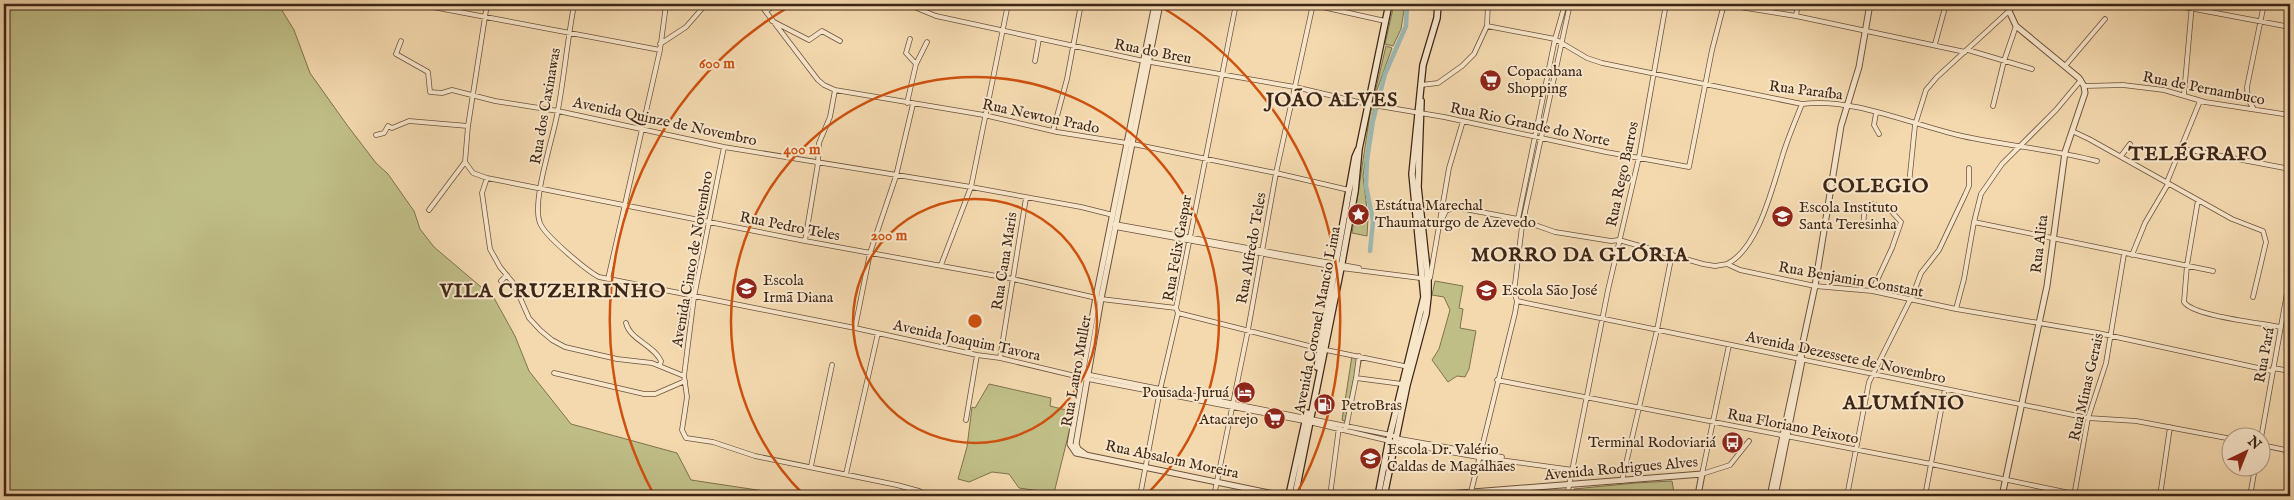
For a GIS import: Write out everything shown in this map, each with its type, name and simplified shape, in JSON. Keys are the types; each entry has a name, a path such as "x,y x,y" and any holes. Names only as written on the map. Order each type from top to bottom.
{"main road":[{"name":"Avenida Coronel Mancio Lima","path":"1289,496 1323,349 1367,104 1389,4"},
{"path":"1378,496 1409,367 1427,278 1412,182 1423,65 1437,18 1438,4"},
{"path":"1384,496 1402,384 1409,367"}],"street":[{"path":"417,4 660,50"},
{"path":"429,210 465,162 468,126 487,4"},
{"path":"660,44 686,28 706,4"},
{"name":"Rua Newton Prado","path":"760,4 770,20 818,80 824,86 835,90 984,115 1053,131 1204,158 1352,191"},
{"path":"766,11 777,4"},
{"name":"Rua do Breu","path":"907,4 936,16 1002,32 1147,61 1295,87 1367,104"},
{"path":"941,265 971,187 984,115 1008,4"},
{"path":"1053,131 1067,79 1082,4"},
{"name":"Rua Lauro Muller","path":"1147,61 1155,4"},
{"name":"Rua Lauro Muller","path":"1085,454 1076,453 1070,444 1138,102 1160,4"},
{"name":"Rua Felix Gaspar","path":"1140,496 1159,392 1178,313 1176,308 1204,158 1236,4"},
{"path":"1311,4 1385,21"},
{"name":"Rua Alfredo Teles","path":"1214,496 1248,330 1276,173 1311,4"},
{"path":"1421,88 1438,83 1462,66 1474,54 1487,26 1488,4"},
{"path":"1547,97 1555,39 1565,4"},
{"path":"1518,219 1570,4"},
{"name":"Rua Rego Barros","path":"1567,496 1619,240 1639,157 1666,4"},
{"path":"1706,84 1723,4 1796,16 1865,32 1935,44 2032,69"},
{"path":"1796,16 1798,4"},
{"path":"1770,496 1815,286 1833,165 1859,67 1870,4"},
{"path":"1935,44 1946,4"},
{"path":"1909,184 1915,125 1929,86 2009,11 2011,4"},
{"path":"2168,4 2191,6 2290,27"},
{"path":"2254,109 2248,100 2247,88 2264,4"},
{"path":"608,279 660,50 666,5"},
{"path":"2184,94 2191,6"},
{"name":"Rua dos Caxinawas","path":"538,204 558,110 573,11"},
{"path":"1956,309 1964,279 1977,205 1985,188 2002,164 2083,83 2016,26 2009,11"},
{"path":"2065,66 2106,19"},
{"path":"770,20 809,40 822,32 840,41"},
{"name":"Rua Paraíba","path":"1487,26 1555,39 1587,58 1653,74 1802,104 1819,103 1847,107 1962,136 2065,152 2097,161"},
{"path":"1993,106 2004,61 2016,26"},
{"path":"1036,61 1039,39"},
{"path":"910,40 906,53 916,64"},
{"name":"Avenida Quinze de Novembro","path":"401,41 396,54 428,72 430,92 442,93 452,90 495,101 558,110 724,147 971,187 1081,207 1115,216"},
{"path":"907,103 916,64 927,42"},
{"name":"Rua de Pernambuco","path":"2083,83 2144,87 2184,94 2200,101 2290,115"},
{"name":"Rua Alita","path":"2002,496 2039,324 2065,152 2083,102 2083,83"},
{"name":"Rua Rio Grande do Norte","path":"1367,104 1463,121 1689,167 1706,84"},
{"path":"805,241 818,163 819,143 830,117 835,90"},
{"path":"2132,255 2145,223 2168,183 2180,148 2200,101"},
{"path":"855,328 870,253 896,176 913,104"},
{"path":"1727,264 1744,249 1766,211 1785,146 1802,104"},
{"path":"1876,113 1874,124 1879,134"},
{"path":"376,135 384,133 388,126 392,128 409,121 468,126"},
{"path":"1113,225 1371,271 1427,278 1449,168 1463,121"},
{"path":"2072,131 2121,156 2232,219 2260,228 2266,235 2253,297"},
{"path":"1470,495 1517,301 1514,292 1523,224 1538,137"},
{"path":"2121,156 2130,144"},
{"name":"Avenida Cinco de Novembro","path":"724,147 694,297 684,378 687,397 682,430 686,438 713,442 755,456 811,466"},
{"path":"2180,148 2290,169"},
{"name":"Rua Pedro Teles","path":"465,162 474,172 487,178 805,241 1013,279 1099,298 1176,308"},
{"path":"1847,496 1865,396 1873,374 1911,300 1921,273 1939,250 1965,195 1969,186 1970,168"},
{"path":"487,178 482,193 489,244 500,267 507,274 518,292 529,318 552,340 565,347 617,359 660,365 684,378"},
{"name":"Rua Cana Maris","path":"1000,358 1026,198"},
{"path":"2198,200 2183,296 2186,305 2203,312 2280,327"},
{"path":"1864,225 1867,206 1870,203 1891,211 1901,222 1892,248 1872,291"},
{"name":"Avenida Joaquim Tavora","path":"538,204 538,217 544,231 590,272 608,279 855,328 977,356 1000,358 1159,392 1308,419 1393,438"},
{"name":"Rua Benjamin Constant","path":"1439,225 1446,211 1454,207 1518,219 1523,224 1572,235 1611,241 1619,240 1703,264 1715,266 1727,264 1740,270 1815,286 1872,291 1956,309 2110,336 2273,370 2290,371"},
{"path":"1974,222 2213,271"},
{"path":"1622,481 1640,408 1672,254"},
{"name":"Rua Minas Gerais","path":"2075,495 2088,418 2106,363 2124,254"},
{"path":"501,281 507,274"},
{"name":"Rua Pará","path":"2263,428 2290,276"},
{"name":"Avenida Dezessete de Novembro","path":"1517,301 2088,418 2170,427 2222,438"},
{"path":"1178,313 1323,349 1409,367"},
{"path":"626,323 630,332 656,353 661,361 660,365"},
{"path":"846,474 878,333"},
{"path":"1698,496 1730,345"},
{"path":"966,420 977,356"},
{"path":"1346,428 1359,356"},
{"path":"832,365 811,466 910,488 929,496"},
{"path":"554,373 644,394 655,394 684,378"},
{"path":"1356,378 1402,384"},
{"name":"Rua Floriano Peixoto","path":"1497,380 1931,464 2084,496"},
{"path":"1925,496 1945,389"},
{"path":"1330,496 1339,426"},
{"path":"2160,496 2170,427"},
{"path":"1775,496 1784,436"},
{"path":"1393,438 1479,452 1522,462"},
{"path":"1393,438 1478,457 1573,470"},
{"name":"Avenida Rodrigues Alves","path":"1422,496 1470,495 1702,474 1730,466 1749,441"},
{"path":"2272,447 2290,450"},
{"name":"Rua Absalom Moreira","path":"1085,454 1289,496"},
{"path":"2250,496 2253,478"},
{"path":"1077,496 1082,496"},
{"path":"1688,496 1705,496"}],"shaded area":[{"path":"4,4 278,4 294,30 310,73 376,163 388,174 414,211 420,229 434,247 494,298 515,336 529,371 571,424 677,453 691,480 797,496 4,496"},
{"path":"1394,4 1405,4 1401,29 1393,46 1385,44"},
{"path":"1386,46 1392,48 1377,90 1363,176 1368,218 1367,236 1352,233 1370,114"},
{"path":"1435,281 1463,286 1459,308 1463,309 1460,328 1476,331 1469,369 1465,377 1457,376 1448,382 1432,360 1439,349 1450,310 1444,297 1432,295"},
{"path":"1352,356 1362,357 1359,372 1354,377 1345,421 1342,420"},
{"path":"989,384 1051,398 1050,406 1074,412 1054,493 1019,488 1009,474 992,472 969,482 958,479 967,447 972,407 975,408"},
{"path":"1672,481 1674,493 1634,496 1573,496 1574,489"}],"waterway":[{"path":"1370,251 1373,221 1366,186 1367,160 1373,121 1385,74 1406,26 1407,4"}],"place":[{"name":"Copacabana Shopping","path":"1491,80"},
{"name":"Estátua Marechal Thaumaturgo de Azevedo","path":"1359,214"},
{"name":"Escola Instituto Santa Teresinha","path":"1783,216"},
{"name":"Escola Irmã Diana","path":"747,289"},
{"name":"Escola São José","path":"1486,290"},
{"name":"Pousada Juruá","path":"1245,392"},
{"name":"PetroBras","path":"1325,405"},
{"name":"Atacarejo","path":"1274,419"},
{"name":"Terminal Rodoviariá","path":"1732,442"},
{"name":"Escola Dr. Valério Caldas de Magalhães","path":"1371,458"}],"district":[{"name":"JOÃO ALVES","path":"1332,99"},
{"name":"TELÉGRAFO","path":"2198,153"},
{"name":"COLEGIO","path":"1876,185"},
{"name":"MORRO DA GLÓRIA","path":"1580,254"},
{"name":"VILA CRUZEIRINHO","path":"553,290"},
{"name":"ALUMÍNIO","path":"1904,402"}]}
